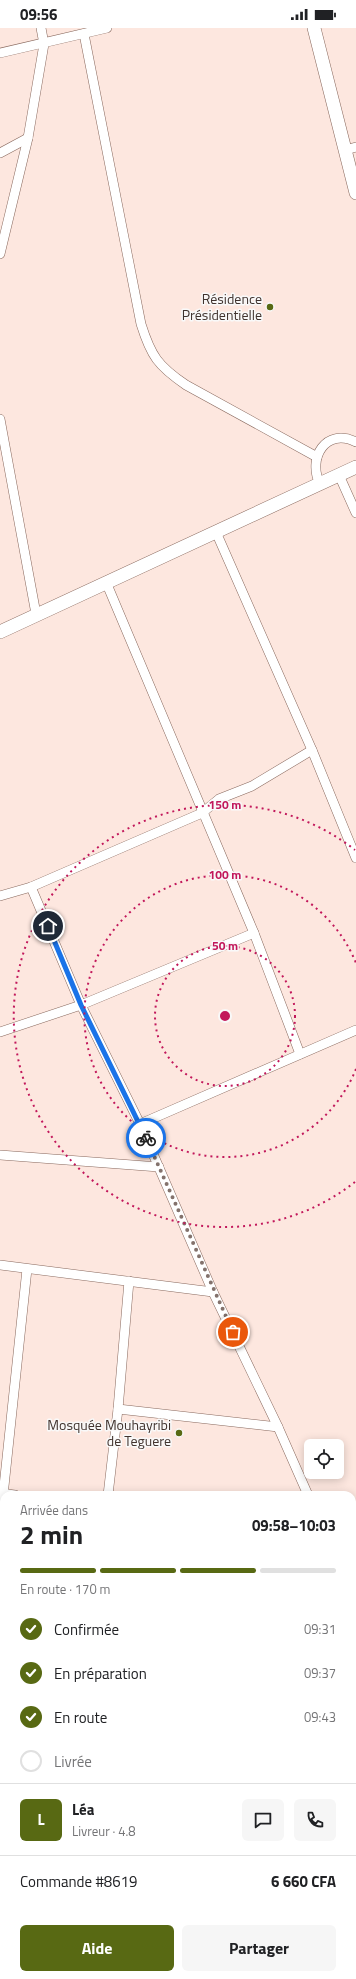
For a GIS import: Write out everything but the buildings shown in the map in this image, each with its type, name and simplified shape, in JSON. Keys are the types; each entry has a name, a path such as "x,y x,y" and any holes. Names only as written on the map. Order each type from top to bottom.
{"street":[{"path":"0,254 28,138 44,44 41,28"},
{"path":"0,53 44,44 107,28"},
{"path":"314,28 351,148 356,193"},
{"path":"84,34 140,324 147,343 156,360 165,371 186,385 317,457"},
{"path":"0,153 28,138"},
{"path":"0,419 36,614"},
{"path":"320,484 316,475 317,457 322,446 332,439 342,438 356,442"},
{"path":"0,632 356,467"},
{"path":"339,475 356,513"},
{"path":"216,532 312,750 356,858"},
{"path":"106,582 202,813 254,933 300,1054"},
{"path":"0,896 31,887 202,813 219,799 252,786 312,750"},
{"path":"31,887 81,1005 140,1124 213,1292 278,1427 306,1491"},
{"path":"0,1032 81,1005 254,933"},
{"path":"140,1124 356,1030"},
{"path":"0,1155 159,1167"},
{"path":"0,1265 213,1292"},
{"path":"2,1491 27,1269"},
{"path":"108,1491 118,1409 129,1281"},
{"path":"118,1409 278,1427"}],"way so far":[{"path":"146,1138 213,1292 233,1332"}],"place":[{"name":"Résidence Présidentielle","path":"270,307"},
{"name":"Mosquée Mouhayribi de Teguere","path":"179,1433"}],"route":[{"path":"48,926 81,1005 146,1138"}]}
